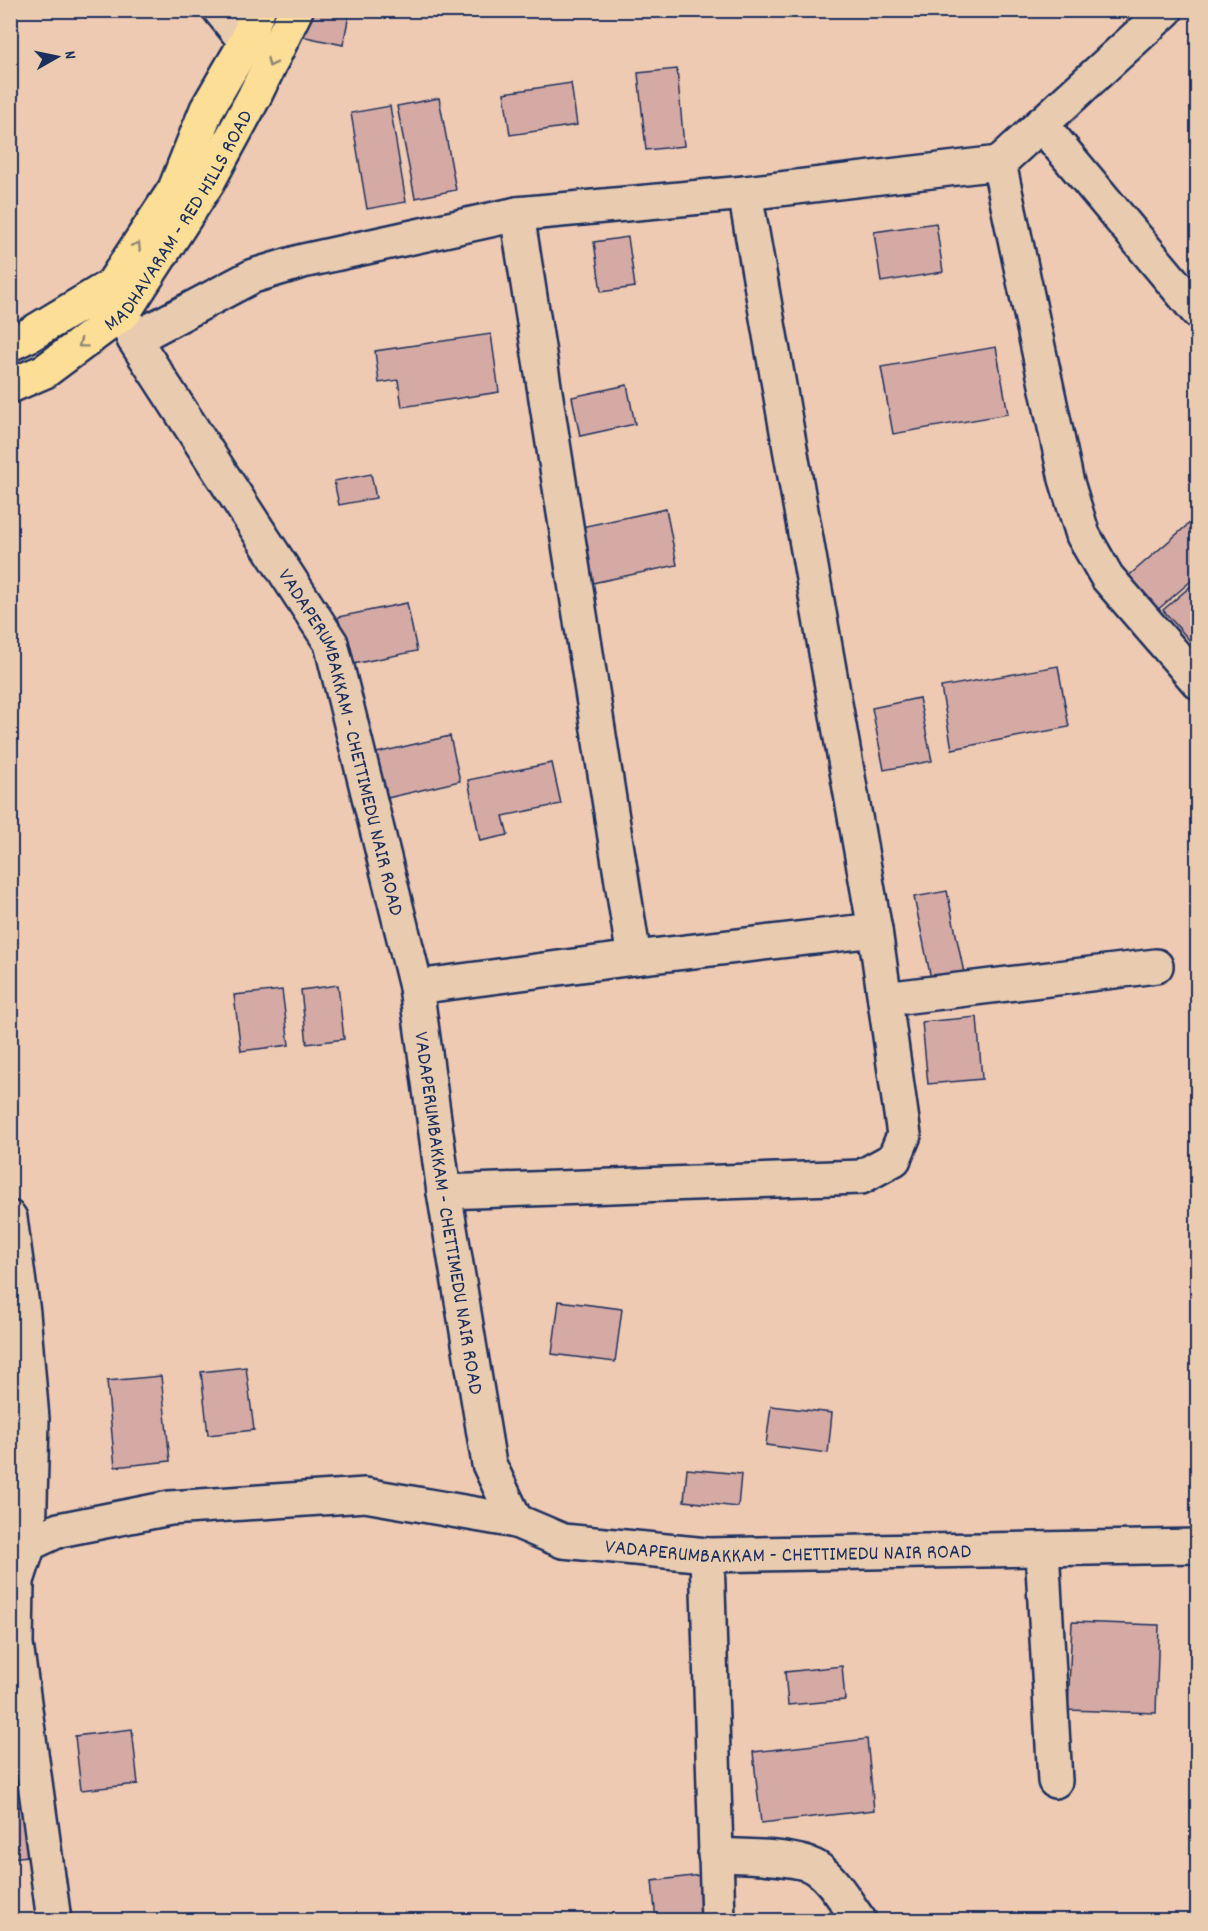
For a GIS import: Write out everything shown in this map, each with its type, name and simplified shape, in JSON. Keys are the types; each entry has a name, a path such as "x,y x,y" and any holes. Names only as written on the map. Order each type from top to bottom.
{"main road":[{"name":"MADHAVARAM - RED HILLS ROAD","path":"123,312 207,109 246,42 258,10"},
{"name":"MADHAVARAM - RED HILLS ROAD","path":"10,386 45,371 123,312 208,182 254,97 296,10"},
{"name":"MADHAVARAM - RED HILLS ROAD","path":"10,344 29,335 123,312"}],"street":[{"path":"220,10 246,42"},
{"path":"123,312 303,261 516,214 746,194 999,163 1166,10"},
{"path":"1041,124 1197,312"},
{"path":"999,163 1066,479 1083,535 1107,577 1197,682"},
{"path":"444,1192 861,1177 894,1160 904,1135 875,930 746,194"},
{"path":"516,214 634,958"},
{"name":"VADAPERUMBAKKAM - CHETTIMEDU NAIR ROAD","path":"123,312 332,643 416,987 444,1192 489,1464 516,1521 563,1540 707,1555 1197,1546"},
{"path":"416,987 634,958 875,930"},
{"path":"885,999 1156,966"},
{"path":"10,1218 23,1313 32,1419 29,1544 17,1581 16,1644 54,1920"},
{"path":"29,1544 59,1530 170,1508 365,1495 516,1521"},
{"path":"1042,1549 1055,1780"},
{"path":"707,1555 718,1920"},
{"path":"716,1855 789,1860 817,1868 859,1920"}],"building":[{"path":"307,10 350,10 343,45 301,36"},
{"path":"677,69 684,146 646,150 638,73"},
{"path":"571,83 577,125 510,135 504,93"},
{"path":"439,98 456,190 415,198 397,106"},
{"path":"390,106 406,202 367,209 351,113"},
{"path":"936,223 943,272 881,282 874,232"},
{"path":"628,237 635,287 601,292 594,242"},
{"path":"491,334 499,392 402,407 398,380 379,383 375,351"},
{"path":"996,347 1008,414 893,434 881,367"},
{"path":"627,385 635,424 580,436 572,397"},
{"path":"371,474 376,498 339,505 334,481"},
{"path":"666,509 677,565 583,585 572,529"},
{"path":"1198,516 1198,575 1155,612 1126,578"},
{"path":"1198,580 1198,650 1163,610"},
{"path":"407,603 417,651 348,665 338,617"},
{"path":"1058,666 1069,727 952,749 941,687"},
{"path":"919,698 932,761 884,770 872,708"},
{"path":"450,736 460,781 383,799 372,754"},
{"path":"552,763 561,804 503,816 508,835 480,841 468,780"},
{"path":"947,891 964,973 931,979 914,897"},
{"path":"338,985 344,1039 307,1044 301,990"},
{"path":"282,990 289,1045 241,1051 234,995"},
{"path":"977,1017 982,1079 928,1084 922,1022"},
{"path":"559,1301 622,1309 615,1362 552,1354"},
{"path":"246,1367 254,1430 208,1435 201,1372"},
{"path":"161,1376 170,1461 115,1467 107,1381"},
{"path":"771,1406 832,1413 828,1453 766,1445"},
{"path":"687,1469 741,1474 738,1507 684,1501"},
{"path":"1072,1622 1159,1625 1156,1713 1068,1710"},
{"path":"842,1666 845,1700 788,1705 785,1672"},
{"path":"132,1729 138,1784 81,1790 75,1736"},
{"path":"867,1739 874,1810 761,1823 753,1752"},
{"path":"32,1805 37,1855 10,1858 10,1808"},
{"path":"700,1875 706,1918 656,1920 652,1881"}]}
